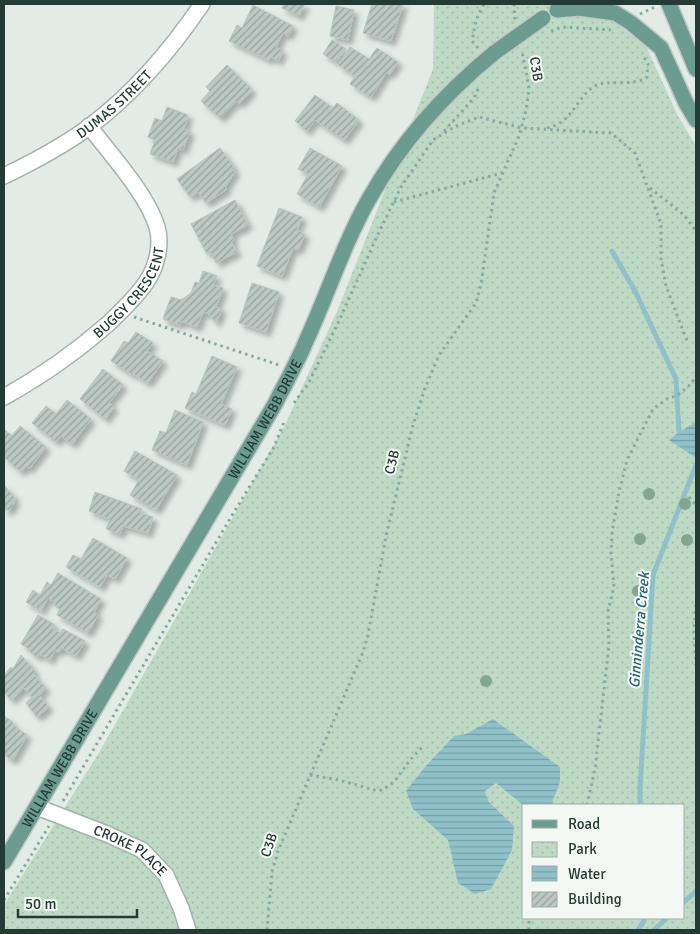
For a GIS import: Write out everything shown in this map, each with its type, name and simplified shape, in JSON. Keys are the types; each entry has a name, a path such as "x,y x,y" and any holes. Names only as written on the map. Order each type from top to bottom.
{"main road":[{"path":"669,4 696,69"},
{"path":"573,6 616,13 661,48 686,103 696,120"},
{"name":"WILLIAM WEBB DRIVE","path":"4,862 275,404 307,340 355,225 382,176 433,109 473,70 489,49 547,25 573,6"}],"street":[{"name":"DUMAS STREET","path":"4,176 40,158 89,126 134,88 186,28 202,4"},
{"name":"BUGGY CRESCENT","path":"4,398 38,378 82,346 124,308 148,280 156,261 159,250 158,229 150,208 89,126"},
{"name":"CROKE PLACE","path":"37,807 107,834 142,850 166,875 181,908 188,930"}],"path":[{"path":"484,4 476,20 472,41 478,48 489,49"},
{"path":"514,4 513,10 517,28"},
{"path":"547,25 618,31"},
{"name":"C3B","path":"267,930 272,872 278,851 363,652 368,635 386,536 413,425 425,388 439,355 476,303 481,285 494,193 522,128 529,88 521,45"},
{"path":"471,54 478,48"},
{"path":"542,129 555,126 568,117 586,94 598,84 641,81 647,77 647,62 638,50"},
{"path":"289,411 309,382 401,187 433,140 441,134 474,98 480,86"},
{"path":"441,134 479,117 522,128 611,134 635,153 661,224 661,259 666,286 687,340"},
{"path":"393,202 502,173"},
{"path":"648,187 684,215 696,232"},
{"path":"124,308 135,317 147,322 279,365"},
{"path":"275,373 283,358"},
{"path":"586,804 595,769 609,644 608,612 614,587 611,553 612,533 627,460 653,409 667,399 678,395 691,384 696,376"},
{"path":"4,900 274,447 286,418"},
{"path":"689,497 696,505"},
{"path":"696,604 694,629 696,666"},
{"path":"310,775 339,780 378,791 394,782 424,745"}],"green space":[{"path":"434,4 612,4 621,27 646,46 677,114 696,146 696,930 4,930 4,905 100,751 284,427 338,309 433,69"}],"water":[{"path":"696,422 696,458 669,440"},
{"path":"493,719 560,767 560,782 551,804 522,804 496,783 485,791 488,801 514,826 512,850 491,889 475,894 458,883 448,840 413,809 406,791 424,768 454,736 466,734"}],"building":[{"path":"284,4 305,4 299,16 282,8"},
{"path":"372,4 403,4 391,41 363,33"},
{"path":"253,5 293,26 288,36 283,33 276,47 283,51 278,61 271,57 269,60 229,41 237,25 242,28"},
{"path":"336,6 354,10 348,40 330,36"},
{"path":"332,40 346,49 336,62 323,54"},
{"path":"350,47 369,59 377,48 398,62 390,74 386,73 371,97 350,84 355,76 338,65"},
{"path":"227,65 252,90 239,104 236,101 220,118 201,101 210,91 206,87"},
{"path":"315,95 333,108 337,103 359,120 344,140 315,120 307,131 295,121"},
{"path":"167,107 188,115 184,129 190,131 183,150 178,148 173,162 150,154 155,140 148,137 155,118 162,121"},
{"path":"220,148 234,167 232,168 235,172 225,187 227,189 206,203 198,192 190,197 177,179"},
{"path":"310,148 342,166 319,207 297,194 308,174 298,169"},
{"path":"235,200 248,225 231,234 234,240 231,242 237,252 216,263 211,252 207,254 191,224"},
{"path":"279,208 302,217 297,230 305,234 298,250 293,248 282,276 257,266"},
{"path":"203,271 217,276 213,285 223,288 216,307 222,309 216,323 209,314 203,312 197,327 181,321 180,325 163,319 171,297 181,300 191,293 195,282 199,283"},
{"path":"252,283 279,292 266,332 239,323"},
{"path":"136,332 153,343 147,351 163,361 148,383 111,361 124,341 128,343"},
{"path":"212,356 237,367 221,404 232,409 225,425 185,408 192,392 196,394"},
{"path":"103,369 123,385 109,403 114,407 105,419 80,399"},
{"path":"67,400 91,419 72,444 61,436 56,442 32,423 46,406 56,414"},
{"path":"175,410 203,422 187,465 152,450 160,431 166,433"},
{"path":"20,426 46,447 29,469 26,466 21,472 4,457 4,431 12,436"},
{"path":"135,451 177,475 156,510 130,495 139,480 124,471"},
{"path":"4,485 15,498 13,506 9,510 4,510"},
{"path":"95,492 142,509 140,513 153,517 148,533 123,526 120,534 106,529 110,519 89,511"},
{"path":"93,538 127,558 115,579 107,575 100,587 66,567 73,555 81,559"},
{"path":"58,573 101,599 94,612 98,615 88,633 57,615 60,609 48,598 41,611 26,602 33,590 40,595 47,582 51,585"},
{"path":"38,615 55,625 53,629 60,633 63,629 85,641 76,656 62,648 59,652 55,650 50,660 39,654 37,657 30,652 31,650 21,644"},
{"path":"21,655 35,671 33,673 46,689 39,695 49,707 37,717 26,703 32,697 24,688 11,700 4,692 4,675 11,667 13,669"},
{"path":"4,716 27,735 13,760 4,755"}],"waterway":[{"path":"612,251 636,293 676,379 679,432"},
{"name":"Ginninderra Creek","path":"640,804 653,575 696,465"},
{"name":"Ginninderra Creek","path":"685,901 696,891"},
{"name":"Ginninderra Creek","path":"638,930 644,919"},
{"name":"Ginninderra Creek","path":"654,930 666,919"}]}
